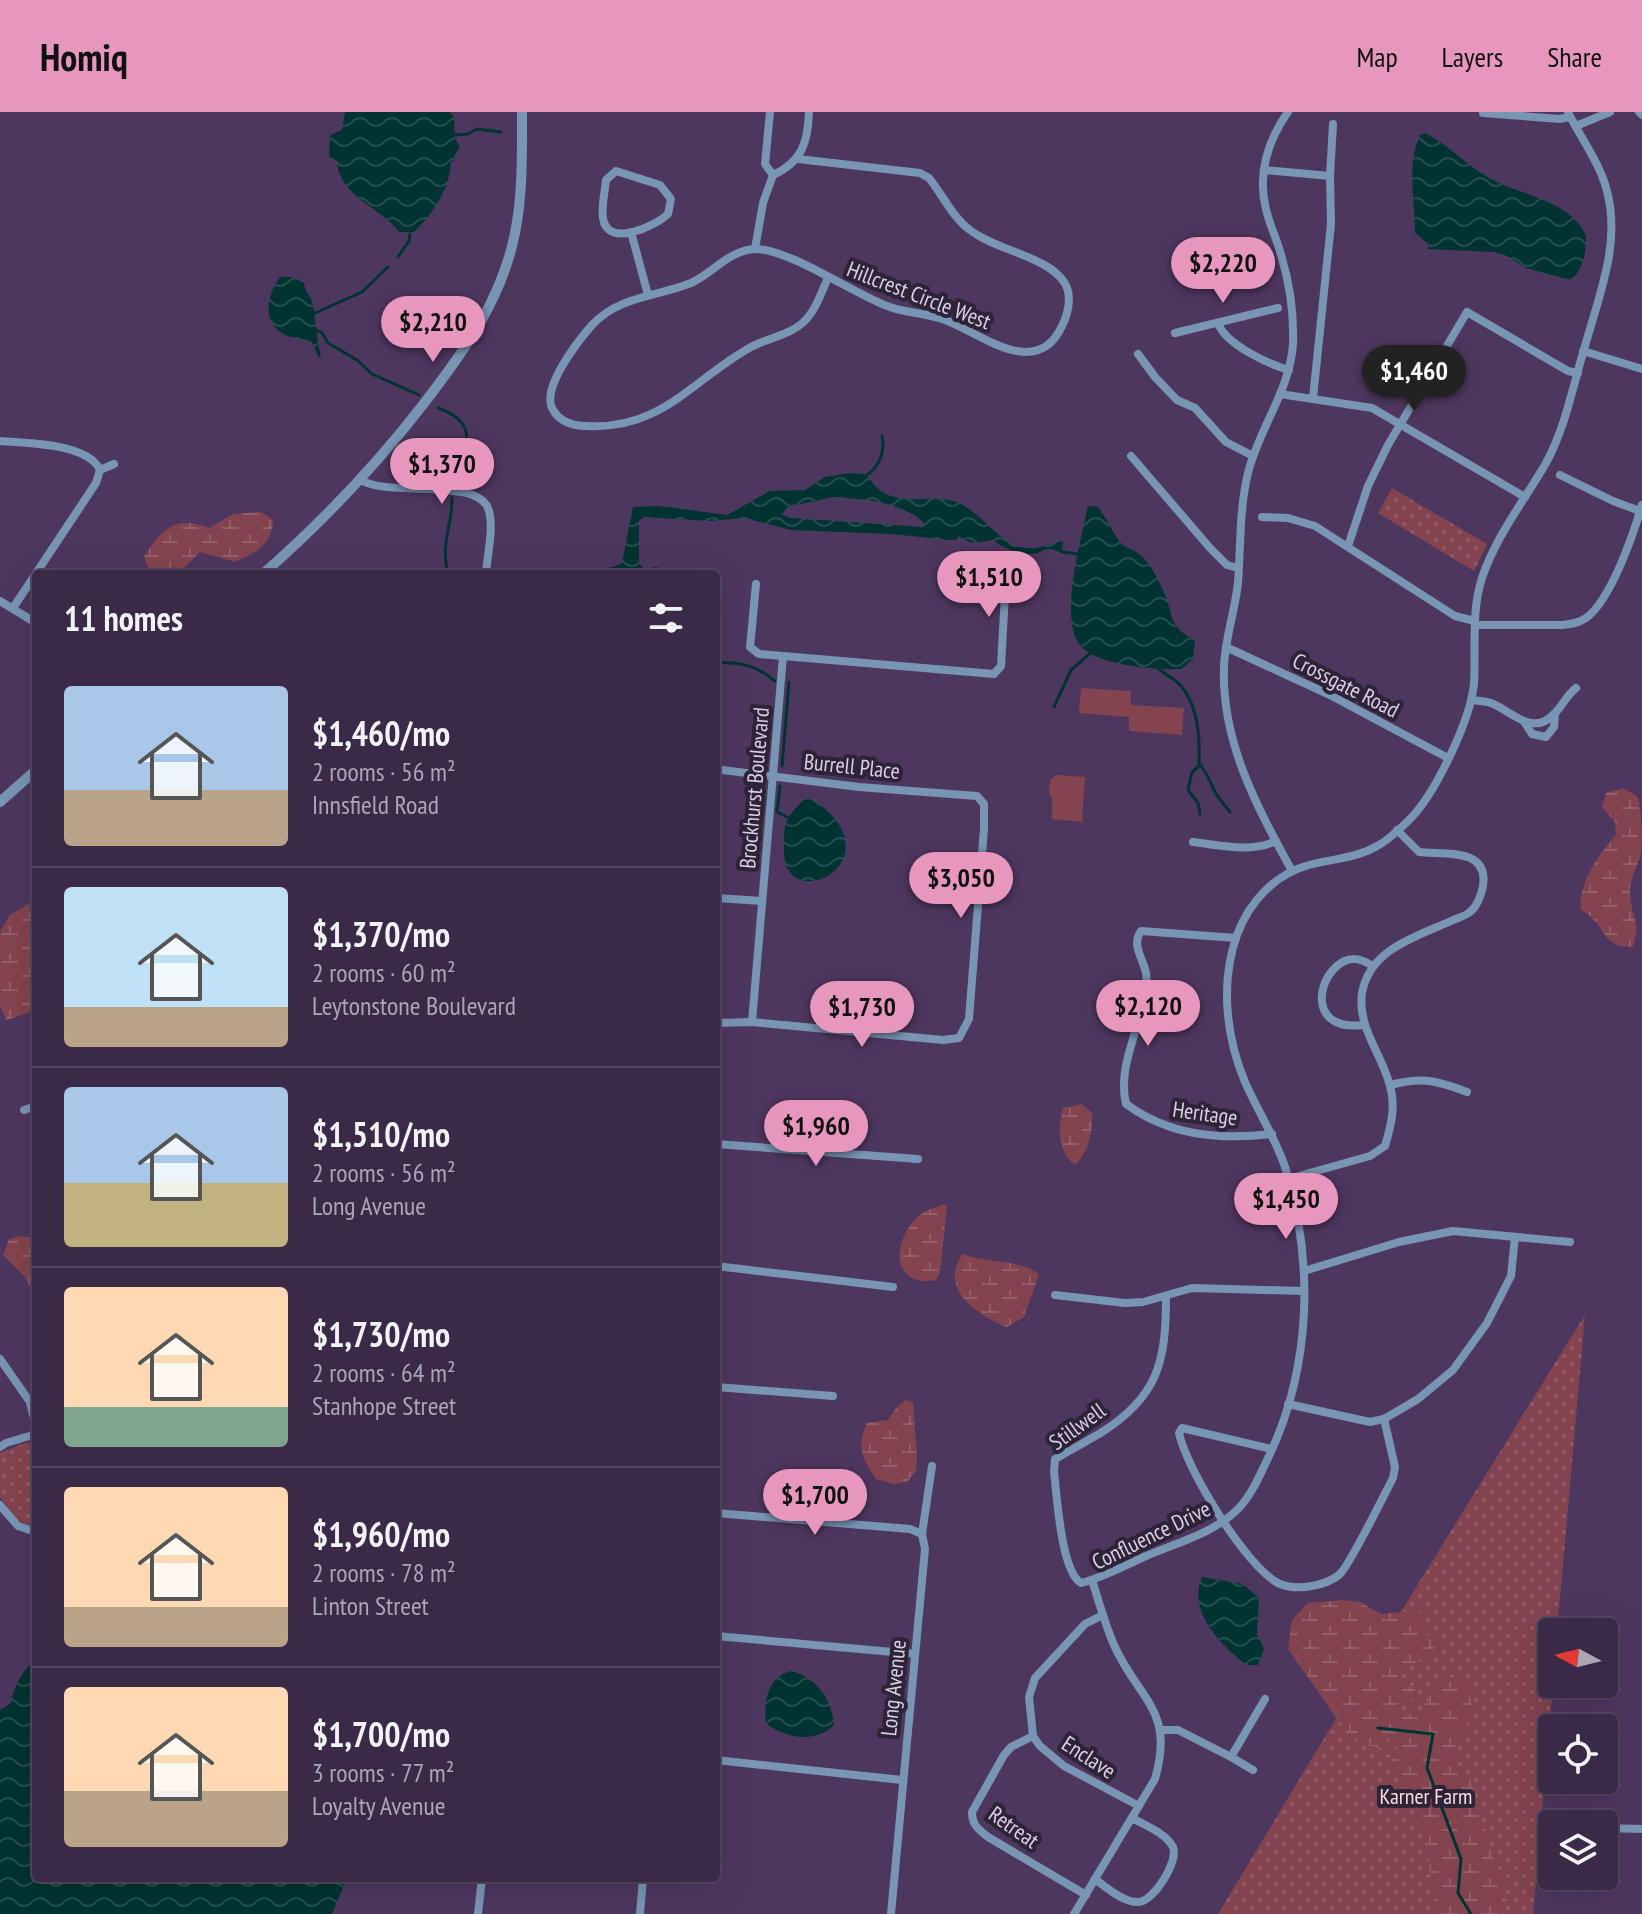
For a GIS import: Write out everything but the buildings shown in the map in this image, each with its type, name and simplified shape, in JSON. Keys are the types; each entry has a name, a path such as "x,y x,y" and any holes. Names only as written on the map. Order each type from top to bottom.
{"street":[{"path":"267,570 361,480 397,438 479,329 495,296 515,233 522,165 522,112"},
{"path":"770,112 765,164 773,175"},
{"path":"809,112 805,146 798,159 773,175 763,203 755,249 723,260 691,282 611,308 591,326 558,373 549,400 556,415 572,424 607,427 646,418 675,402 753,346 797,327 809,317 828,278"},
{"path":"1288,112 1274,135 1262,185 1291,297 1293,348 1289,370 1253,456 1240,516 1235,601 1226,647 1225,693 1233,744 1243,773 1292,871 1379,846 1414,815 1448,758 1468,717 1471,700 1475,603 1491,555 1547,461 1559,434 1610,254 1607,186 1569,114 1560,119 1483,113"},
{"path":"1576,126 1610,112"},
{"path":"1313,398 1331,224 1333,124"},
{"name":"Hillcrest Circle West","path":"755,249 787,257 897,310 943,319 1008,350 1023,353 1042,348 1055,340 1063,325 1068,292 1062,279 1050,268 992,244 968,229 929,178 920,173 798,159"},
{"path":"1264,170 1330,176"},
{"path":"616,171 660,185 671,199 671,210 662,220 631,232 612,231 603,218 606,180 616,171"},
{"path":"631,232 648,295"},
{"path":"1175,333 1278,308"},
{"path":"1348,546 1368,486 1401,423 1467,312 1568,371 1578,373"},
{"path":"1218,323 1227,338 1275,366 1289,370"},
{"path":"1583,351 1642,369"},
{"path":"1138,354 1177,400 1195,408 1226,442 1253,456"},
{"path":"1280,394 1372,408 1525,497"},
{"path":"0,441 56,446 74,451 93,460 100,470"},
{"path":"1131,456 1210,548 1227,565 1238,568"},
{"path":"38,570 96,483 100,470 114,464"},
{"path":"1262,517 1288,518 1315,526 1455,616 1475,623 1562,625 1587,617 1598,605 1619,567 1641,508 1592,492 1560,475"},
{"path":"361,480 371,486 457,491 481,499 490,514 486,570"},
{"path":"756,584 750,647 759,654 942,671 996,672 1001,666 1004,639 1006,576"},
{"path":"13,608 32,579"},
{"path":"0,601 32,620"},
{"name":"Crossgate Road","path":"1226,647 1330,695 1448,758"},
{"name":"Brockhurst Boulevard","path":"752,1022 783,656"},
{"path":"1525,723 1546,720 1555,714 1567,695 1576,688"},
{"path":"1471,700 1488,702 1525,723 1539,738 1546,737 1554,727 1555,714"},
{"name":"Burrell Place","path":"722,770 859,787 977,796 984,804 969,1019 959,1038 943,1040 752,1022"},
{"path":"0,802 32,774"},
{"path":"1288,1179 1370,1156 1385,1146 1393,1111 1390,1085 1364,1025 1362,993 1373,966 1403,942 1471,912 1481,897 1484,880 1481,867 1465,853 1419,852 1397,830"},
{"path":"1193,842 1264,847 1276,841"},
{"name":"Confluence Drive","path":"1074,1914 1155,1779 1161,1759 1158,1715 1115,1646 1092,1580 1201,1533 1238,1509 1272,1449 1288,1404 1300,1355 1304,1271 1300,1229 1288,1179 1272,1134 1247,1085 1232,1041 1227,995 1228,972 1236,938 1248,911 1263,892 1292,871"},
{"path":"720,898 762,901"},
{"name":"Heritage","path":"1236,938 1141,931 1137,935 1146,973 1145,994 1122,1088 1126,1104 1162,1126 1220,1137 1272,1134"},
{"path":"1364,1025 1348,1027 1332,1020 1323,1008 1321,992 1328,976 1345,961 1354,959 1373,966"},
{"path":"720,1023 752,1022"},
{"path":"1390,1085 1427,1079 1467,1092"},
{"path":"24,1110 32,1107"},
{"path":"720,1144 918,1159"},
{"path":"1304,1271 1433,1234 1478,1232 1570,1242"},
{"path":"1288,1404 1370,1422 1384,1419 1418,1399 1453,1370 1502,1296 1511,1276 1515,1237"},
{"path":"720,1266 893,1287"},
{"path":"1055,1295 1125,1303 1143,1302 1192,1288 1304,1291"},
{"name":"Stillwell","path":"1092,1580 1081,1583 1073,1579 1068,1563 1054,1472 1055,1459 1102,1432 1147,1393 1156,1377 1163,1353 1166,1296"},
{"path":"0,1359 32,1399"},
{"path":"720,1387 833,1396"},
{"path":"1272,1449 1182,1428 1179,1433 1204,1489 1252,1561 1284,1586 1320,1585 1342,1573 1393,1478 1395,1467 1384,1419"},
{"path":"0,1447 32,1435"},
{"name":"Long Avenue","path":"891,1914 925,1549 922,1534 932,1466"},
{"path":"0,1505 18,1526 32,1531"},
{"path":"720,1513 910,1529 922,1534"},
{"name":"Enclave","path":"1103,1615 1085,1624 1035,1678 1029,1697 1033,1736 1064,1766 1139,1806"},
{"path":"720,1636 915,1654"},
{"path":"1231,1757 1265,1699"},
{"path":"1161,1730 1178,1730 1253,1770"},
{"name":"Retreat","path":"1033,1736 1011,1747 1004,1755 972,1812 972,1819 976,1828 988,1837 1086,1895"},
{"path":"720,1760 902,1780"},
{"path":"1095,1879 1136,1902 1148,1899 1158,1888 1172,1864 1174,1850 1154,1830 1132,1818"},
{"path":"1618,1828 1642,1829"},
{"path":"478,1914 482,1882"},
{"path":"640,1914 643,1882"}],"green space":[{"path":"1392,488 1487,544 1474,571 1378,513"},
{"path":"261,512 273,520 270,536 262,547 235,562 200,552 182,570 149,570 144,557 157,538 171,527 188,523 209,528 233,514"},
{"path":"1081,688 1131,691 1131,705 1184,708 1182,735 1129,731 1129,717 1079,713"},
{"path":"1056,775 1085,777 1082,822 1052,819 1050,780"},
{"path":"1623,788 1638,797 1641,817 1641,853 1630,889 1636,923 1633,947 1622,946 1608,939 1595,921 1581,910 1586,880 1616,835 1615,822 1602,807 1606,793"},
{"path":"32,902 32,1011 7,1020 0,1007 0,932 10,915"},
{"path":"1082,1104 1092,1113 1092,1127 1086,1148 1075,1165 1062,1146 1060,1124 1063,1108"},
{"path":"947,1205 940,1273 936,1280 917,1280 902,1267 900,1257 904,1236 916,1218"},
{"path":"19,1236 32,1238 32,1292 25,1277 3,1255 9,1240"},
{"path":"963,1254 1011,1263 1039,1274 1024,1317 1007,1327 984,1316 964,1299 955,1278 956,1266"},
{"name":"Karner Farm","path":"1585,1315 1558,1618 1538,1618 1538,1698 1552,1698 1550,1714 1538,1714 1538,1794 1543,1794 1542,1810 1538,1810 1533,1914 1218,1914"},
{"path":"906,1400 913,1403 916,1471 907,1482 894,1484 876,1479 864,1458 861,1445 867,1423 888,1420"},
{"path":"24,1443 32,1446 32,1526 18,1521 0,1497 0,1453"},
{"path":"1360,1602 1381,1614 1420,1610 1426,1635 1434,1637 1439,1643 1411,1666 1400,1682 1415,1689 1412,1702 1389,1706 1388,1713 1399,1716 1422,1712 1440,1677 1455,1677 1469,1684 1471,1704 1468,1723 1455,1746 1456,1760 1471,1782 1494,1862 1507,1887 1506,1914 1440,1914 1434,1899 1425,1840 1408,1797 1389,1764 1401,1736 1391,1736 1381,1748 1363,1744 1347,1733 1288,1649 1292,1620 1308,1603"}],"water":[{"path":"345,112 450,112 454,118 455,138 460,147 454,156 456,159 451,162 439,200 414,232 399,232 353,193 345,184 337,161 329,158 330,135 342,130"},
{"path":"1425,133 1486,176 1568,213 1586,236 1583,260 1575,276 1570,280 1526,268 1505,255 1493,252 1428,249 1428,244 1415,233 1412,183 1416,147 1420,135"},
{"path":"280,277 292,277 304,283 313,308 319,358 312,342 286,335 271,321 270,299"},
{"path":"865,474 877,488 897,498 951,500 961,504 998,534 1020,547 1042,547 1063,541 1062,553 1047,549 1031,554 1021,553 992,540 971,542 959,536 956,540 949,540 791,530 745,518 710,521 644,517 639,521 639,563 644,569 657,567 662,570 573,570 605,568 622,563 633,507 660,506 727,515 770,491 805,490 825,477","holes":["833,497 868,500 904,510 924,523 923,527 782,515 787,507"]},
{"path":"1088,506 1098,507 1120,541 1146,560 1163,590 1175,625 1195,640 1193,659 1182,669 1157,669 1109,661 1095,656 1077,641 1071,611 1072,593"},
{"path":"811,798 836,821 846,842 843,860 831,874 816,881 800,880 788,869 784,848 790,816 804,799"},
{"path":"1202,1577 1243,1584 1259,1598 1257,1634 1264,1649 1258,1665 1247,1665 1209,1627 1199,1602"},
{"path":"32,1663 32,1882 345,1882 332,1914 0,1914 0,1710 11,1703 19,1679"},
{"path":"792,1671 816,1685 830,1707 834,1725 818,1735 790,1735 766,1723 765,1707 772,1684"}],"waterway":[{"path":"455,135 468,134 477,129 501,132"},
{"path":"398,257 410,234"},
{"path":"313,314 362,292 388,267"},
{"path":"315,329 322,333 328,343 357,360 372,374 419,395"},
{"path":"438,408 460,421 467,438 454,482"},
{"path":"867,475 880,458 882,436"},
{"path":"447,570 445,553 452,498"},
{"path":"1063,552 1079,554"},
{"path":"1054,707 1071,670 1093,651"},
{"path":"720,663 748,666 775,681"},
{"path":"1157,667 1179,684 1192,704 1197,724 1199,763 1230,812"},
{"path":"782,766 789,682"},
{"path":"1200,765 1192,772 1188,790 1198,803 1200,814"},
{"path":"780,786 777,812 787,817"},
{"path":"1378,1728 1433,1734 1427,1768 1461,1859 1458,1893 1471,1914"}]}
